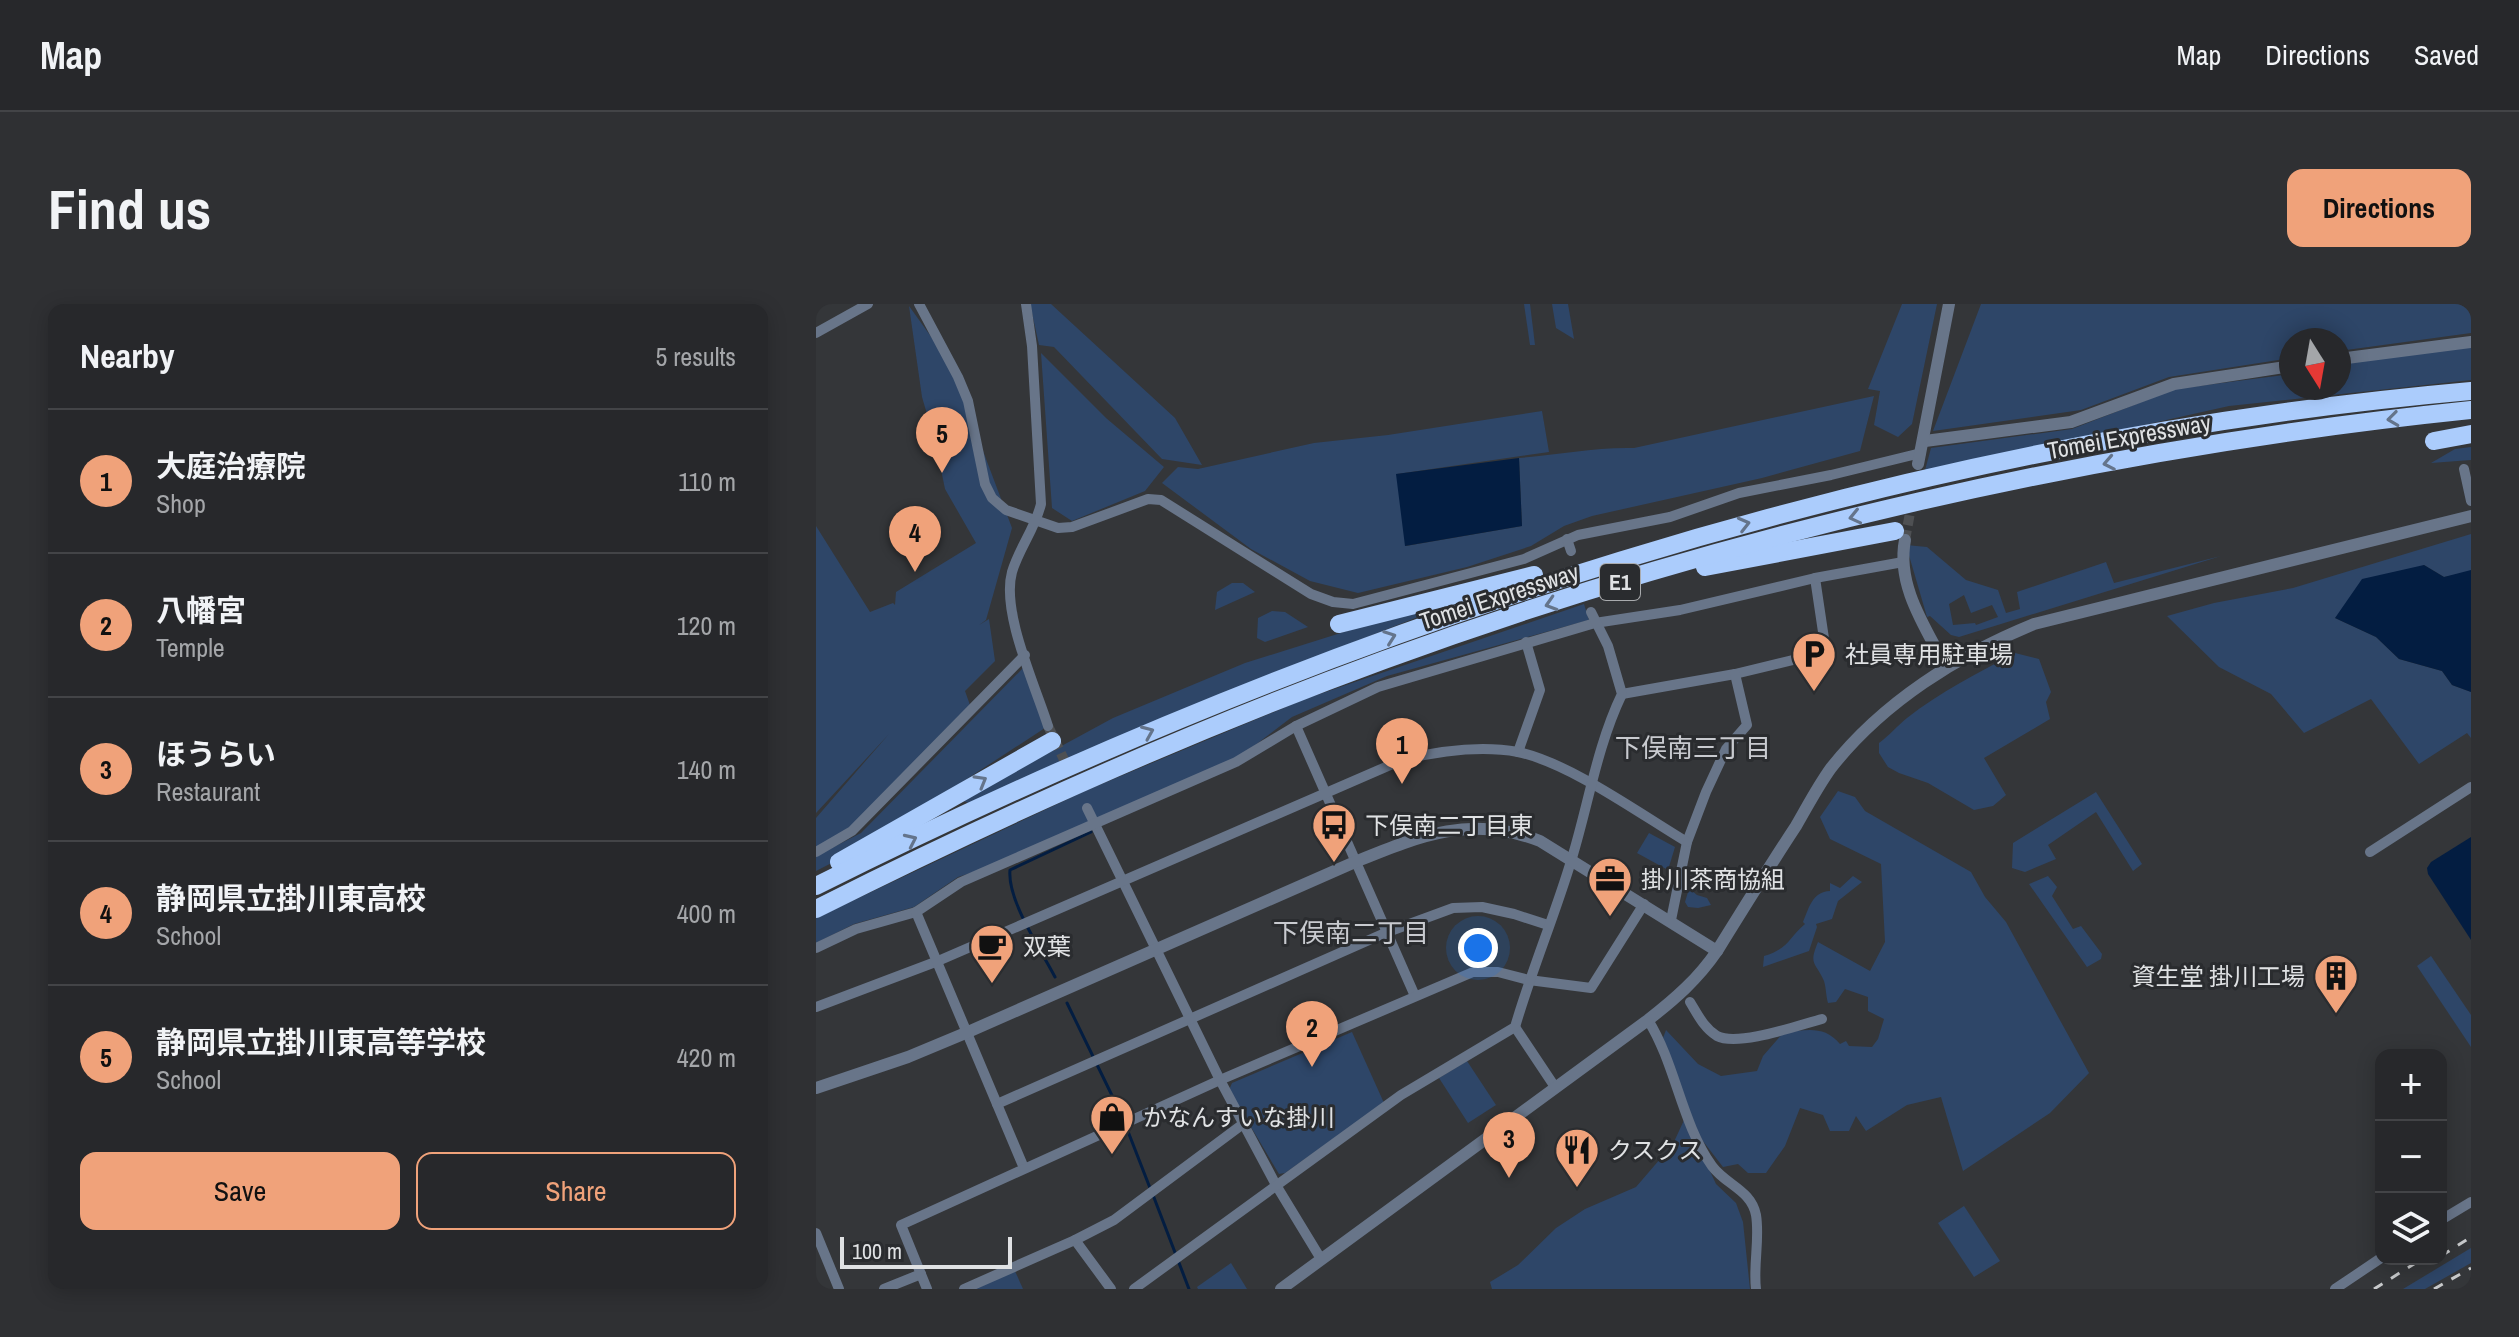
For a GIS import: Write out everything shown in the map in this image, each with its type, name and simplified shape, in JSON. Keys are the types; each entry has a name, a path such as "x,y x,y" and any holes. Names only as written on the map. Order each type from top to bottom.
{"highway":[{"name":"Tomei Expressway","path":"816,886 1098,753 1229,698 1432,621 1711,533 1941,476 2190,427 2471,391"},
{"name":"Tomei Expressway","path":"816,909 973,832 1172,743 1385,660 1594,590 1811,527 1952,494 2244,439 2471,410"},
{"path":"2434,441 2471,434"},
{"path":"1339,624 1642,546 1711,533"},
{"path":"1594,590 1900,536"},
{"path":"816,875 1050,734"}],"street":[{"path":"816,333 868,304"},
{"path":"919,304 968,401 985,484 992,498 1006,510 1058,528 1072,527 1148,499 1161,500 1311,594 1333,602 1353,604 1524,559 1567,539 1670,517 1739,493 2071,422 2174,384 2279,368"},
{"path":"1026,304 1032,346 1041,504 1037,522 1019,553 1011,575 1009,596 1011,618 1050,734"},
{"path":"1921,453 1949,304"},
{"path":"2351,357 2471,342"},
{"path":"2464,469 2471,501"},
{"path":"1281,1289 1686,989 1703,972 1717,951 1831,769 1864,732 1946,667 1987,643 2034,624 2471,516"},
{"path":"1900,536 1909,596 1946,667"},
{"path":"1567,539 1571,551"},
{"path":"816,948 856,929 916,912 961,882 1236,762 1296,726 1378,687 1595,623 1680,610 1815,578 1903,562"},
{"path":"1622,694 1735,674 1826,652 1815,578"},
{"path":"1134,1289 1401,1095 1515,1027 1572,858 1607,726 1622,694 1608,646 1591,612"},
{"path":"1518,752 1540,690 1526,642"},
{"path":"816,852 852,831 1025,655"},
{"path":"1671,920 1687,842 1726,749 1747,725 1735,674"},
{"path":"1296,726 1415,996"},
{"path":"816,1007 938,961 1402,760 1444,750 1518,752 1565,769 1687,842"},
{"path":"2370,852 2471,787"},
{"path":"1087,808 1220,1080 1276,1185 1321,1259"},
{"path":"816,1088 908,1057 1355,862 1430,833 1450,829 1486,828 1517,832 1540,841 1572,858 1717,951"},
{"path":"927,1289 901,1225 1220,1080 1473,972 1485,971 1591,988 1644,904"},
{"path":"997,1104 1385,933 1453,908 1482,907 1548,925"},
{"path":"916,912 1024,1168"},
{"path":"1690,1002 1704,1025 1726,1039 1763,1034 1822,1019"},
{"path":"1648,1020 1689,1123 1714,1168 1748,1196 1756,1214 1756,1289"},
{"path":"1515,1027 1555,1087"},
{"path":"964,1289 1114,1220 1243,1124"},
{"path":"2447,1216 2471,1202"},
{"path":"816,1233 839,1289"},
{"path":"1075,1240 1111,1289"},
{"path":"2335,1289 2375,1262"},
{"path":"884,1289 921,1274"}],"shaded area":[{"path":"1030,304 1051,304 1175,418 1202,465 1162,459 1054,347 1039,345"},
{"path":"1524,304 1530,304 1535,345 1530,345"},
{"path":"1552,304 1568,304 1574,339 1556,328"},
{"path":"1902,304 1937,304 1912,424 1898,437 1874,425 1880,391 1868,389"},
{"path":"1981,304 2471,304 2471,333 2351,349 2351,328 2279,328 2279,360 2169,377 2081,410 1933,431"},
{"path":"909,306 950,363 1012,528 986,620 979,625 989,619 995,661 965,691 970,705 852,831 816,851 816,818 889,734 816,813 816,526 870,612 893,603 895,605 896,592 976,543 945,489 922,397"},
{"path":"2471,346 2471,380 2351,393 2351,363"},
{"path":"1041,353 1106,418 1164,467 1145,491 1072,521 1052,508"},
{"path":"2279,376 2279,400 2285,400 2229,406 1924,474 1931,448 2072,429 2175,389"},
{"path":"1874,396 1860,451 1762,478 1592,516 1564,526 1531,546 1467,567 1358,593 1310,581 1251,549 1162,483 1178,467 1198,469 1314,443 1542,411 1549,452 1397,474 1406,546 1522,526 1519,458 1634,448"},
{"path":"2471,447 2471,460 2431,463 2455,449"},
{"path":"1519,458 1522,526 1405,546 1396,474"},
{"path":"2471,534 2471,572 2444,577 2424,565 2335,618 2376,637 2399,659 2442,671 2452,685 2471,692 2471,738 2467,733 2419,764 2371,699 2304,733 2271,694 2219,667 2167,616 2214,603 2293,588"},
{"path":"1906,545 1927,547 1966,580 1998,590 2006,613 2020,609 2017,592 2106,562 2114,583 2221,556 1959,637 1951,635 1930,616 1927,617","holes":["1964,595 1971,613 1992,605 1998,617 1976,625 1953,625 1949,604"]},
{"path":"2424,565 2444,577 2471,570 2471,692 2452,685 2442,671 2399,659 2376,637 2335,618 2362,579"},
{"path":"1232,583 1243,583 1255,592 1215,610 1217,592"},
{"path":"1584,604 1589,620 1387,676 1292,717 1233,762 986,868 958,877 914,907 854,924 816,943 816,918 1085,791 1305,699"},
{"path":"1436,610 1142,727 970,804 962,800 1113,718 1245,663 1401,614"},
{"path":"1272,611 1285,612 1308,627 1265,642 1257,638 1258,618"},
{"path":"2015,653 2039,659 2051,692 2046,702 2050,719 1984,758 2006,795 1993,806 1974,810 1928,783 1888,767 1879,753 1879,743 1903,721 1946,691"},
{"path":"1023,668 1048,726 861,848 816,871 816,856 861,833"},
{"path":"1838,791 1855,797 1865,811 1971,872 1985,897 2006,922 2089,1073 2050,1113 1963,1171 1941,1097 1907,1105 1866,1131 1856,1116 1849,1131 1830,1131 1823,1115 1800,1108 1785,1146 1766,1173 1748,1173 1738,1164 1723,1167 1699,1136 1663,1038 1666,1030 1698,1064 1721,1076 1757,1071 1763,1056 1783,1033 1821,1031 1840,1044 1846,1041 1849,1046 1872,1047 1878,1039 1884,1019 1868,1011 1868,997 1845,989 1836,1002 1828,1003 1824,981 1813,960 1818,942 1870,971 1885,942 1881,864 1830,839 1820,817"},
{"path":"2096,792 2142,864 2133,871 2096,812 2048,845 2056,859 2025,872 2012,868 2013,843"},
{"path":"1649,833 1675,847 1668,870 1637,853"},
{"path":"2471,837 2471,940 2427,868 2431,862"},
{"path":"1853,876 1862,882 1838,901 1832,919 1816,924 1809,951 1763,967 1764,956 1784,946 1805,924 1809,906 1815,898 1830,891 1830,883 1840,888"},
{"path":"2048,876 2057,887 2052,896 2073,929 2081,926 2102,954 2101,959 2087,967 2029,884"},
{"path":"1691,890 1707,898 1711,905 1688,907 1685,902"},
{"path":"2431,956 2471,1015 2471,1047 2417,966"},
{"path":"1352,1032 1384,1103 1285,1173 1279,1174 1229,1090 1232,1083"},
{"path":"1467,1061 1496,1105 1468,1123 1439,1078"},
{"path":"1685,1118 1716,1184 1736,1203 1743,1222 1750,1289 1492,1289 1490,1282 1518,1265 1556,1228 1585,1209 1636,1187 1673,1144"},
{"path":"1964,1206 2000,1261 1974,1277 1938,1223"},
{"path":"2471,1248 2471,1263 2425,1289 2403,1289 2447,1265"},
{"path":"1231,1263 1247,1289 1198,1289 1197,1287"},
{"path":"1015,1271 1023,1289 975,1289"}],"waterway":[{"path":"1055,977 1019,910 1010,882 1010,870 1091,832"},
{"path":"1067,1003 1122,1116 1150,1188"},
{"path":"1153,1195 1189,1289"}],"tunnel":[{"path":"1905,540 1912,502"},
{"path":"1048,726 1069,770"}],"railway":[{"path":"2447,1252 2471,1237"},
{"path":"2374,1289 2412,1265"},
{"path":"2434,1289 2471,1268"}],"place":[{"name":"静岡県立掛川東高等学校","path":"942,473"},
{"name":"静岡県立掛川東高校","path":"915,572"},
{"name":"社員専用駐車場","path":"1814,693"},
{"name":"大庭治療院","path":"1402,784"},
{"name":"下俣南二丁目東","path":"1334,864"},
{"name":"掛川茶商協組","path":"1610,918"},
{"name":"双葉","path":"992,985"},
{"name":"資生堂 掛川工場","path":"2336,1015"},
{"name":"八幡宮","path":"1312,1067"},
{"name":"かなんすいな掛川","path":"1112,1156"},
{"name":"ほうらい","path":"1509,1178"},
{"name":"クスクス","path":"1577,1189"}],"district":[{"name":"下俣南三丁目","path":"1693,747"},
{"name":"下俣南二丁目","path":"1351,932"}]}
